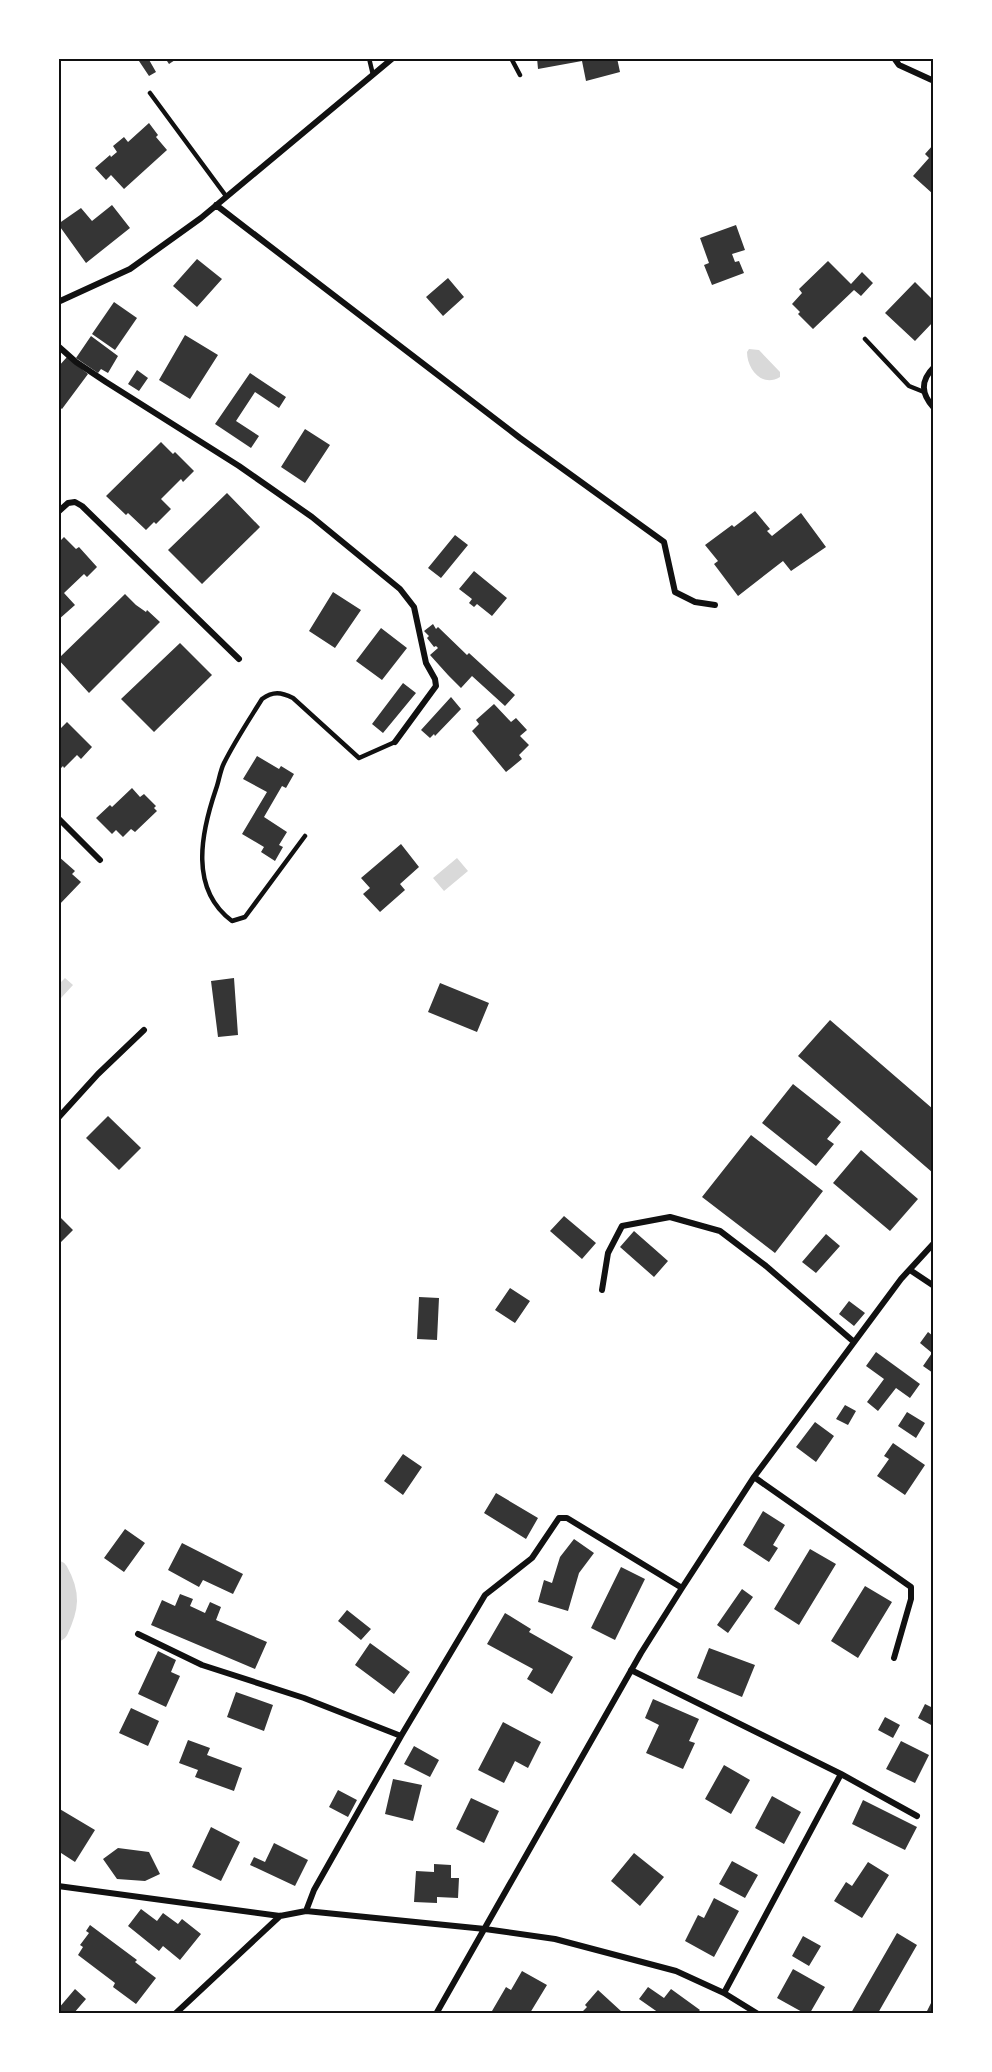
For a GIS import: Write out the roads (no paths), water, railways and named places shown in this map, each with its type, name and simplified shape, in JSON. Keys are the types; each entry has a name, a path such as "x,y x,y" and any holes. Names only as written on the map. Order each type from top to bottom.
{"street":[{"path":"58,302 130,269 201,218 393,58"},
{"path":"894,58 898,65 933,81"},
{"path":"216,205 510,431 664,542 675,591 695,602 715,605"},
{"path":"58,346 76,362 239,466 312,517 400,589 414,607 426,663 435,679 436,686 395,742"},
{"path":"933,367 922,386 926,399 933,408"},
{"path":"58,512 68,503 75,502 82,506 239,659"},
{"path":"58,818 100,860"},
{"path":"58,1118 98,1074 144,1030"},
{"path":"602,1290 608,1253 622,1226 670,1217 720,1231 766,1266 854,1342"},
{"path":"436,2013 631,1670 682,1588 754,1477 854,1342 933,1243"},
{"path":"910,1270 933,1286"},
{"path":"754,1477 911,1587 911,1599 894,1658"},
{"path":"306,1911 314,1890 401,1736 485,1595 532,1558 559,1518 567,1518 682,1588"},
{"path":"138,1635 202,1665 304,1698 401,1736"},
{"path":"631,1670 841,1774 917,1816"},
{"path":"724,1994 841,1774"},
{"path":"58,1886 280,1916 306,1911 485,1929 555,1939 676,1971 758,2013"},
{"path":"175,2013 280,1916"}],"lane":[{"path":"369,58 373,75"},
{"path":"511,58 520,75"},
{"path":"150,93 226,196"},
{"path":"865,339 909,386 924,392"},
{"path":"305,836 244,917 232,921 225,915 214,902 204,878 202,852 206,819 223,765 262,699 270,693 282,693 293,698 359,758 395,742"}],"waterway":[{"path":"58,1571 67,1594 66,1608 58,1631"}]}
